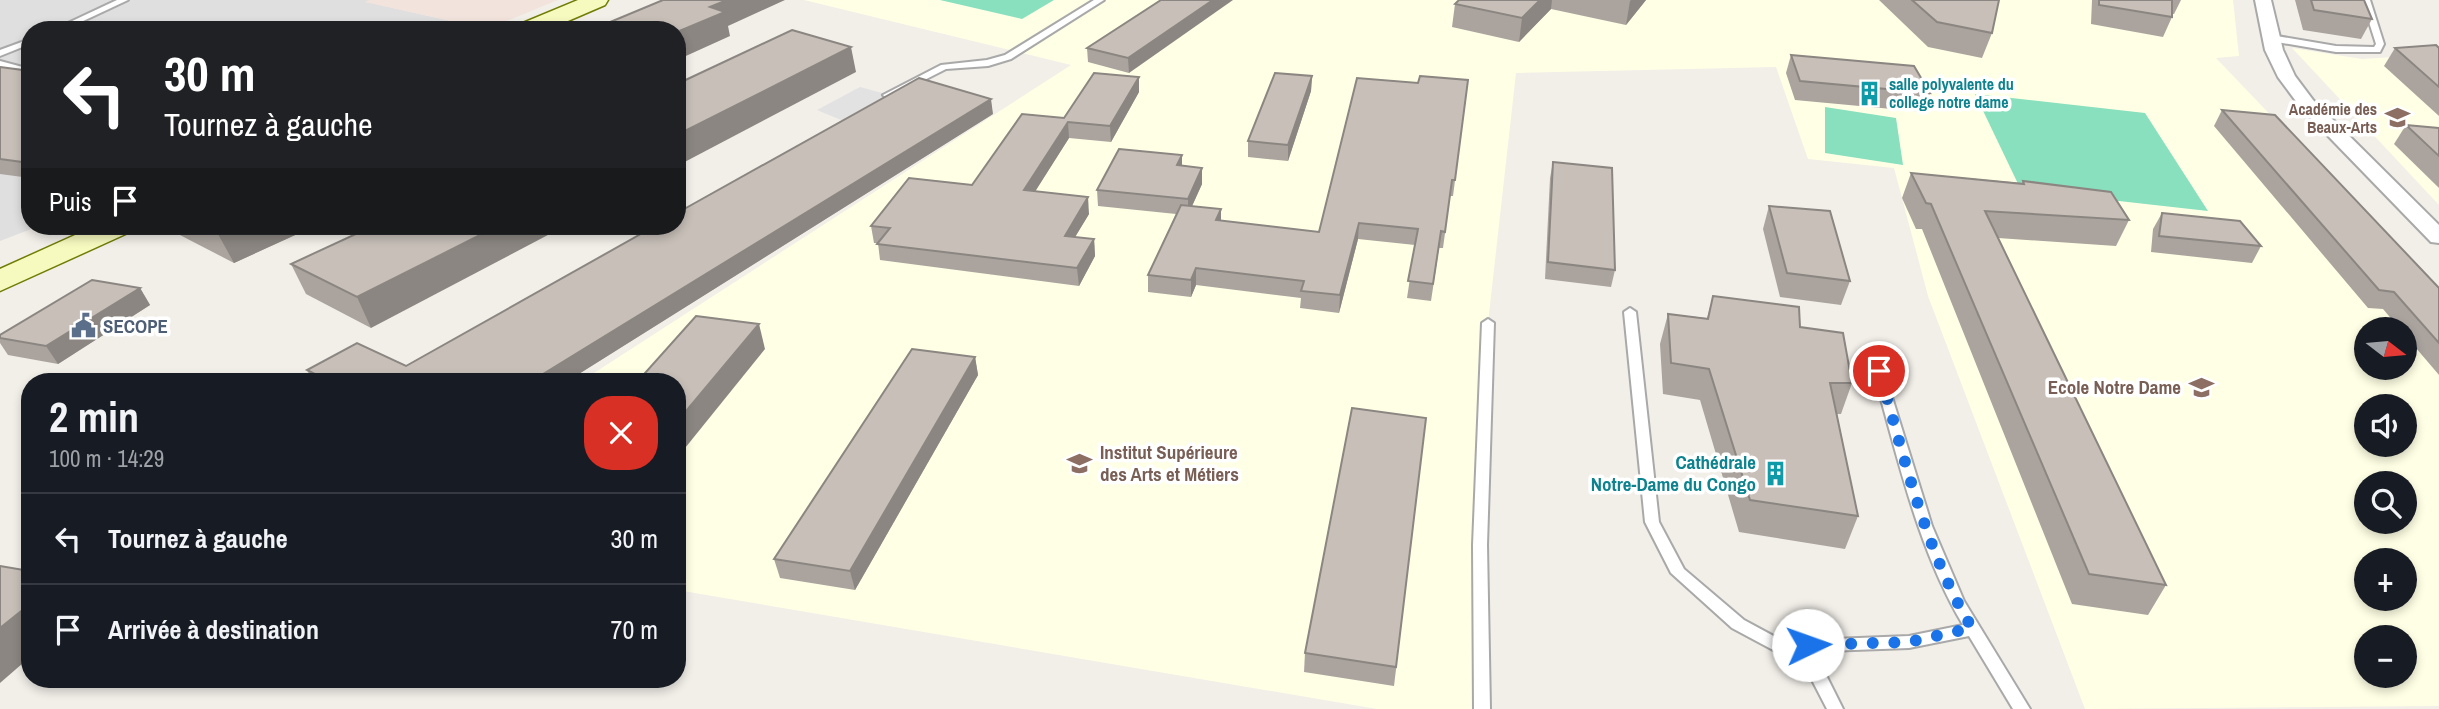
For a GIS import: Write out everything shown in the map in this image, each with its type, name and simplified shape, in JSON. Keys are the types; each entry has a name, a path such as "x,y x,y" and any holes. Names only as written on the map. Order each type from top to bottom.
{"main road":[{"path":"547,21 597,0"},
{"path":"0,281 100,235"}],"street":[{"path":"2263,0 2274,50 2287,77 2307,104 2439,237"}],"lane":[{"path":"77,21 124,0"},
{"path":"888,95 944,67 988,64 1008,57 1100,0"},
{"path":"2271,38 2336,48 2377,50 2380,44 2366,0"},
{"path":"0,53 21,45"},
{"path":"0,64 21,70"},
{"path":"1630,312 1652,522 1678,573 1738,624 1781,647 1818,676 1835,709"},
{"path":"1482,709 1480,545 1488,323"},
{"path":"1879,371 1925,526 1957,603 2022,709"},
{"path":"1781,647 1909,642 1972,628"}],"shaded area":[{"path":"0,0 370,0 367,2 451,21 21,21 21,233 0,241"},
{"path":"558,0 507,21 451,21 365,2"},
{"path":"804,0 2233,0 2239,56 2216,58 2439,291 2439,706 2085,709 1928,296 1894,168 1808,159 1776,67 1516,73 1488,323 1482,709 1377,709 686,592 686,373 594,373 1071,65"},
{"name":"Académie des Beaux-Arts","path":"2292,48 2362,59 2439,54 2439,205"},
{"path":"860,87 893,96 846,122 817,110"}],"green space":[{"path":"940,0 1054,0 1022,19"},
{"path":"1975,94 2145,113 2208,211 2021,190"},
{"path":"1825,107 1896,118 1903,165 1825,153"}],"building":[{"path":"663,0 727,0 710,7 725,12 686,28 686,21 613,21"},
{"path":"1161,0 1213,0 1128,58 1087,48"},
{"path":"1459,0 1540,0 1522,18 1455,4"},
{"path":"1912,0 1999,0 1992,33 1937,22"},
{"path":"2099,0 2172,0 2172,17 2099,5"},
{"path":"2311,0 2364,0 2372,19 2314,10"},
{"path":"792,30 851,47 686,130 686,80"},
{"path":"2436,45 2439,48 2439,87 2395,48"},
{"path":"1791,55 1914,66 1930,93 1800,81"},
{"path":"0,67 21,70 21,162 0,159"},
{"path":"1094,73 1139,77 1110,126 1068,122 1024,190 1088,197 1065,236 1094,239 1077,268 877,244 890,228 871,226 909,178 972,185 1022,114 1064,118"},
{"path":"1275,73 1312,76 1288,145 1248,141"},
{"path":"1420,76 1468,80 1455,180 1452,180 1445,232 1441,231 1433,284 1408,281 1418,229 1359,223 1340,295 1301,291 1304,281 1196,268 1191,280 1148,275 1181,205 1221,209 1216,220 1319,232 1357,78 1418,83"},
{"path":"919,78 991,99 545,373 313,373 307,370 357,343 406,366 639,235 686,235 686,208"},
{"path":"2222,110 2275,115 2439,288 2439,343 2394,292 2379,290"},
{"path":"2406,125 2439,128 2439,156"},
{"path":"1119,149 1182,155 1177,165 1202,168 1188,199 1097,190"},
{"path":"1553,162 1612,168 1615,270 1548,262"},
{"path":"1911,173 2024,184 2023,181 2111,192 2129,220 1985,211 2166,585 2089,574 1931,204 1926,203"},
{"path":"1769,206 1830,211 1850,281 1787,273"},
{"path":"2162,213 2240,221 2261,246 2159,236"},
{"path":"354,235 480,235 357,297 291,264"},
{"path":"92,280 140,288 46,346 0,338 0,335"},
{"name":"Cathédrale Notre-Dame du Congo","path":"1713,296 1799,307 1800,327 1843,333 1852,383 1830,383 1858,516 1750,500 1709,369 1671,363 1668,314 1708,319"},
{"path":"696,316 759,324 686,411 686,373 645,373"},
{"path":"912,349 975,357 850,571 774,559"},
{"path":"1352,408 1426,418 1396,667 1305,653"},
{"path":"0,566 21,570 21,611 0,628"}],"place":[{"name":"salle polyvalente du college notre dame","path":"1869,93"},
{"name":"Académie des Beaux-Arts","path":"2397,118"},
{"name":"SECOPE","path":"83,326"},
{"name":"Ecole Notre Dame","path":"2201,387"},
{"name":"Institut Supérieure des Arts et Métiers","path":"1080,463"},
{"name":"Cathédrale Notre-Dame du Congo","path":"1776,473"}],"route":[{"path":"1808,645 1909,642 1972,628 1957,603 1925,526 1879,371"}]}
